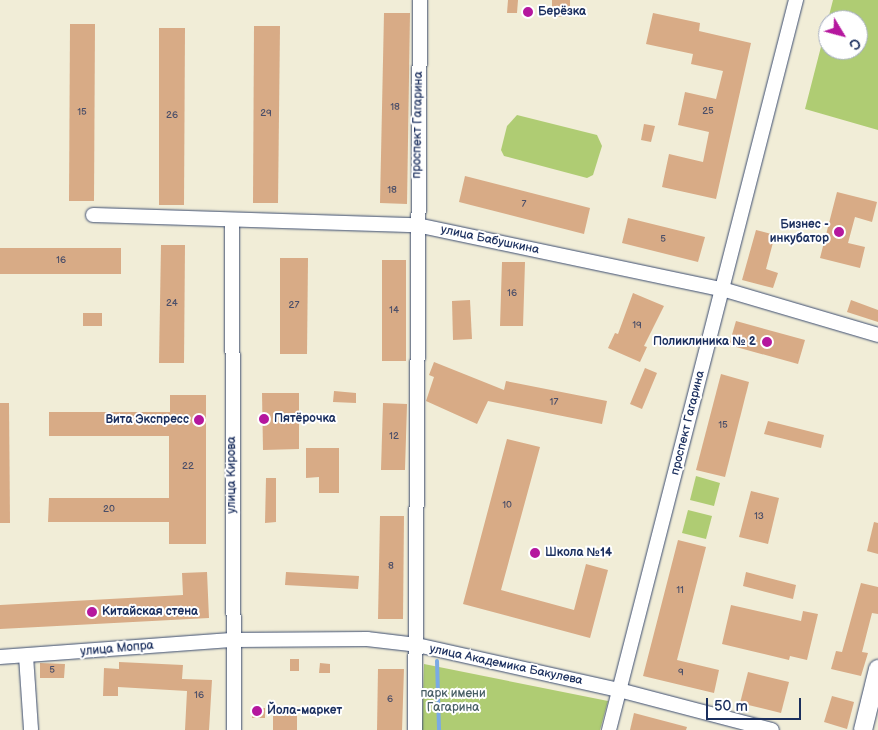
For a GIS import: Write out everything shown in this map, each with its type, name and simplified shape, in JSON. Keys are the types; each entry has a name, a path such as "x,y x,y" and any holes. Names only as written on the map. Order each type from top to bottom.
{"street":[{"name":"проспект Гагарина","path":"414,730 417,646 417,225 420,0"},
{"name":"проспект Гагарина","path":"609,730 796,0"},
{"name":"улица Бабушкина","path":"93,215 417,225 722,289 878,335"},
{"name":"улица Кирова","path":"232,220 234,730"},
{"name":"улица Академика Бакулева","path":"234,640 367,639 417,646 619,690 772,730"},
{"name":"улица Мопра","path":"0,657 234,640"},
{"path":"26,656 31,730"},
{"path":"863,730 878,669"}],"green space":[{"path":"833,0 878,0 878,130 805,109 818,58 818,60 868,60 868,10 830,10"},
{"path":"517,115 597,135 602,146 593,175 587,178 504,156 501,150 507,126"},
{"path":"696,476 720,483 714,506 690,500"},
{"path":"688,510 712,516 706,539 682,533"},
{"name":"парк имени Гагарина","path":"424,664 608,701 600,730 422,730"}],"building":[{"path":"508,0 518,0 517,13 507,13"},
{"path":"552,0 570,0 570,16 552,17"},
{"path":"384,13 410,13 407,204 380,203"},
{"path":"653,13 700,23 699,31 751,43 716,199 662,187 669,154 703,162 709,132 678,125 685,92 716,99 723,71 691,64 693,54 646,44"},
{"path":"70,24 95,24 94,201 69,201"},
{"path":"254,26 280,26 278,203 253,203"},
{"path":"159,28 185,28 184,205 159,205"},
{"path":"644,124 655,126 651,142 641,140"},
{"path":"465,176 590,208 584,234 459,202"},
{"name":"Бизнес - инкубатор","path":"837,192 877,202 872,222 855,217 848,243 865,247 860,268 820,258"},
{"path":"628,218 705,237 698,262 622,243"},
{"path":"756,230 775,235 766,269 778,273 773,288 742,280"},
{"path":"161,245 185,245 184,363 159,363"},
{"path":"0,248 121,248 121,274 0,274"},
{"path":"280,258 308,258 307,354 280,354"},
{"path":"382,260 406,260 406,361 382,361"},
{"path":"502,262 525,262 523,326 500,326"},
{"path":"633,293 664,306 644,346 647,347 640,362 608,348 615,333 618,334"},
{"path":"470,300 472,339 453,340 452,301"},
{"path":"851,300 878,310 878,322 847,312"},
{"path":"83,313 102,313 102,326 83,326"},
{"name":"Поликлиника № 2","path":"736,321 805,340 798,364 729,345"},
{"path":"434,362 504,390 506,381 607,401 602,424 488,401 477,424 426,401 434,377 429,375"},
{"path":"645,368 657,373 642,409 630,404"},
{"path":"721,374 749,382 725,477 696,470"},
{"path":"334,391 356,393 356,403 333,402"},
{"path":"262,393 299,393 299,449 263,450"},
{"path":"170,395 206,395 206,544 169,544 169,522 48,522 49,498 169,498 169,436 49,436 49,412 170,412"},
{"path":"0,403 9,403 10,523 0,523"},
{"path":"383,403 407,404 405,470 381,470"},
{"path":"768,421 824,435 821,448 764,434"},
{"name":"Школа №14","path":"507,439 540,447 501,590 574,610 586,564 608,570 590,638 463,604"},
{"path":"306,448 339,448 339,493 319,493 319,477 306,478"},
{"path":"266,478 276,478 276,522 265,523"},
{"path":"751,491 779,498 768,544 739,537"},
{"path":"380,516 404,516 403,619 378,619"},
{"path":"874,522 878,523 878,554 867,551"},
{"path":"678,540 706,547 677,660 719,670 714,693 643,676"},
{"name":"Китайская стена","path":"207,572 209,618 0,629 0,605 183,595 182,573"},
{"path":"286,572 359,576 358,589 285,585"},
{"path":"746,572 796,585 793,599 743,586"},
{"path":"861,583 878,587 878,614 872,613 862,652 868,653 861,676 831,669 836,651 842,652"},
{"path":"731,605 801,621 803,611 818,614 807,660 790,656 789,660 722,644"},
{"path":"290,659 299,659 299,671 290,671"},
{"path":"119,662 183,665 182,679 212,680 209,730 185,730 187,691 118,687 118,696 103,696 104,668 119,669"},
{"path":"40,663 65,664 64,678 40,678"},
{"path":"320,663 330,664 330,673 319,673"},
{"path":"378,669 404,669 402,730 377,730"},
{"path":"748,672 789,682 781,713 740,703"},
{"path":"832,696 854,702 847,729 824,722"},
{"path":"253,708 265,708 265,718 252,718"},
{"path":"634,713 687,727 686,730 630,730"},
{"path":"297,715 297,730 273,730 273,716"}],"waterway":[{"path":"437,661 439,730"}],"place":[{"name":"Берёзка","path":"528,12"},
{"name":"Бизнес - инкубатор","path":"839,232"},
{"name":"Поликлиника № 2","path":"767,342"},
{"name":"Пятёрочка","path":"264,419"},
{"name":"Вита Экспресс","path":"199,420"},
{"name":"Школа №14","path":"535,553"},
{"name":"Китайская стена","path":"92,612"},
{"name":"Йола-маркет","path":"257,711"}]}
